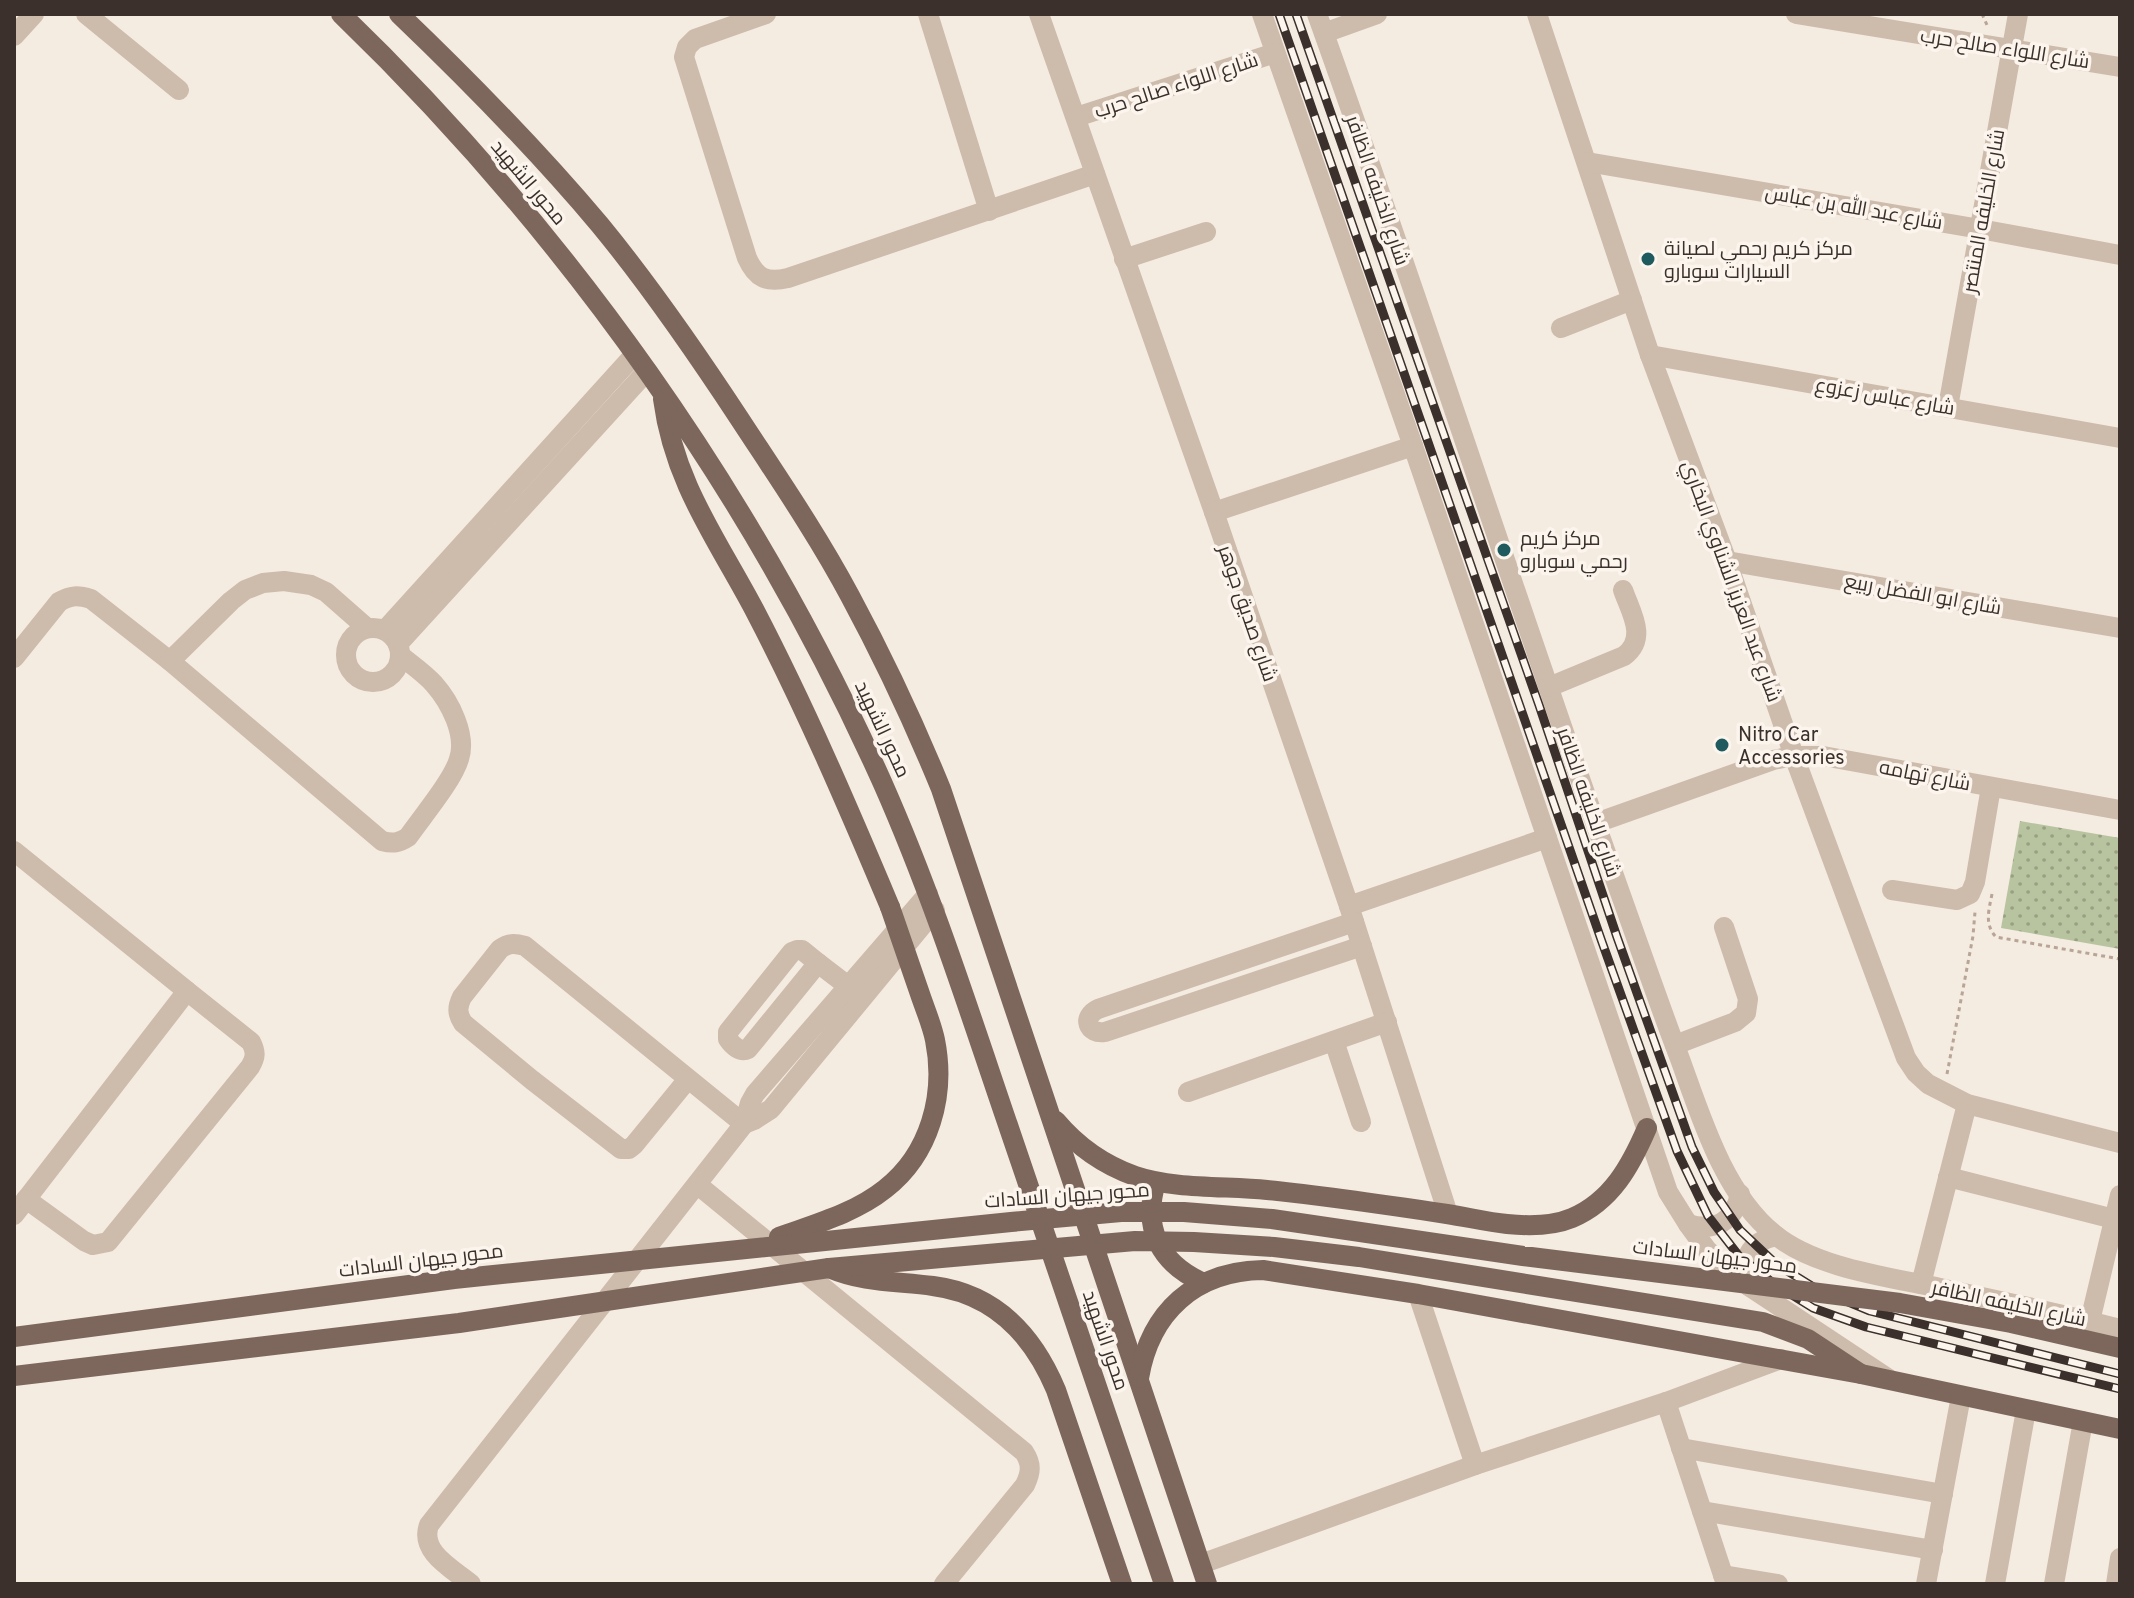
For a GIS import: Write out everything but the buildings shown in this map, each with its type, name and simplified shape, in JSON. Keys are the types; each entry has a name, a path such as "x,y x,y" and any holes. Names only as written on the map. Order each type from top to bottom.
{"main road":[{"name":"محور الشهيد","path":"341,14 463,141 572,270 662,391 744,518 817,649 883,785 932,902 1164,1584"},
{"name":"محور الشهيد","path":"399,14 508,121 600,225 685,336 849,594 900,694 936,777 1204,1574"},
{"path":"662,391 670,438 685,483 755,611 800,702 890,907 935,1038 939,1065 933,1119 923,1144 906,1170 884,1190 855,1208 750,1248"},
{"path":"1051,1115 1080,1146 1097,1158 1156,1182 1267,1190 1508,1224 1540,1225 1571,1219 1597,1204 1618,1184 1634,1159 1647,1128"},
{"path":"1156,1182 1150,1209 1161,1249 1179,1270 1204,1283"},
{"name":"محور جيهان السادات","path":"14,1337 454,1279 1121,1212 1184,1212 1272,1219 1523,1256 1900,1303 2011,1323 2120,1348"},
{"path":"14,1376 459,1323 829,1268 1135,1241 1274,1247 1763,1322 1808,1339 1861,1374"},
{"path":"829,1268 867,1280 951,1290 982,1301 1012,1322 1045,1365 1122,1584"},
{"path":"1139,1378 1147,1345 1176,1303 1204,1283 1232,1273 1263,1270 1418,1294 1781,1359 2120,1429"}],"street":[{"path":"14,36 34,14"},
{"path":"86,14 179,90"},
{"path":"766,14 695,39 687,47 684,57 752,270 762,278 775,281 788,278 1095,174"},
{"path":"928,14 989,211"},
{"name":"شارع صديق جوهر","path":"1039,14 1362,946 1448,1214"},
{"path":"1262,14 1668,1192 1707,1250 1750,1287 1890,1380"},
{"path":"1321,24 1377,14"},
{"name":"شارع عبد العزيز الشناوي البخاري","path":"1537,14 1650,355 1906,1058 1928,1084 1967,1104 2120,1143"},
{"name":"شارع اللواء صالح حرب","path":"1796,14 2120,67"},
{"name":"شارع الخليفه المنتصر","path":"1948,407 2018,14"},
{"name":"شارع الخليفه الظافر","path":"1321,24 1675,1045 1720,1161 1740,1194 1776,1236 1801,1251 1825,1260 2120,1329"},
{"name":"شارع اللواء صالح حرب","path":"1076,117 1275,53"},
{"name":"شارع عبد الله بن عباس","path":"1587,162 2120,255"},
{"path":"1124,259 1206,232"},
{"path":"1561,328 1632,300"},
{"name":"شارع عباس زعزوع","path":"1650,355 2120,438"},
{"path":"388,640 641,363"},
{"path":"1214,512 1413,446"},
{"name":"شارع ابو الفضل ربيع","path":"1727,561 2120,628"},
{"path":"14,658 59,602 79,595 91,599 170,661 382,841 400,842 408,837 459,760 460,733 445,698 388,640 326,592 311,585 284,581 263,583 245,590 170,661"},
{"path":"1549,687 1631,651 1636,644 1636,626 1623,590"},
{"name":"شارع تهامه","path":"1596,823 1773,760 1794,756 1823,756 2120,810"},
{"path":"1892,890 1957,900 1983,889 1991,787"},
{"path":"1362,946 1105,1032 1092,1031 1088,1025 1087,1018 1098,1009 1197,976 1547,838"},
{"path":"14,851 251,1042 255,1050 255,1059 250,1067 108,1242 93,1245 20,1207 187,991"},
{"path":"471,1584 432,1552 426,1534 429,1525 698,1185 744,1124 755,1094 848,986 932,902"},
{"path":"744,1124 771,1109 932,902"},
{"path":"1675,1045 1735,1022 1746,1013 1748,999 1724,927"},
{"path":"688,1079 634,1145 621,1149 463,1023 459,1017 459,1004 500,949 515,943 525,946 744,1124"},
{"path":"818,963 748,1049 741,1050 730,1042 727,1036 730,1029 792,952 802,950 848,986"},
{"path":"1197,976 1204,999"},
{"path":"1188,1092 1387,1022"},
{"path":"1334,1041 1361,1122"},
{"path":"1921,1284 1967,1104"},
{"path":"1948,1177 2114,1219"},
{"path":"698,1185 1024,1452 1030,1461 1025,1485 944,1584"},
{"path":"1688,1224 1706,1227 1723,1222 1736,1209 1740,1194"},
{"path":"2090,1321 2112,1268 2114,1219 2120,1195"},
{"path":"1750,1287 1745,1268 1747,1258 1758,1243 1776,1236"},
{"path":"1418,1294 1475,1465"},
{"path":"1204,1574 1475,1465 1666,1402 1781,1359"},
{"path":"1926,1584 1961,1396"},
{"path":"1666,1402 1725,1580 1778,1584"},
{"path":"1995,1584 2026,1410"},
{"path":"2054,1584 2083,1421"},
{"path":"1681,1448 1943,1494"},
{"path":"1702,1511 1933,1550"},
{"path":"2116,1584 2120,1558"}],"path":[{"path":"1943,1093 1983,889"},
{"path":"1983,889 1989,930 1996,937 2120,959"}],"green space":[{"path":"2020,821 2120,838 2120,949 2001,928"}],"railway":[{"path":"1279,14 1602,942 1677,1151 1708,1216 1739,1256 1773,1283 1813,1308 1866,1327 2120,1389"},
{"path":"1296,14 1539,705 1617,937 1692,1147 1714,1192 1740,1230 1776,1264 1815,1288 1870,1311 2120,1374"}],"place":[{"name":"مركز كريم رحمي لصيانة السيارات سوبارو","path":"1648,259"},
{"name":"مركز كريم رحمي سوبارو","path":"1504,550"},
{"name":"Nitro Car Accessories","path":"1722,745"}]}
